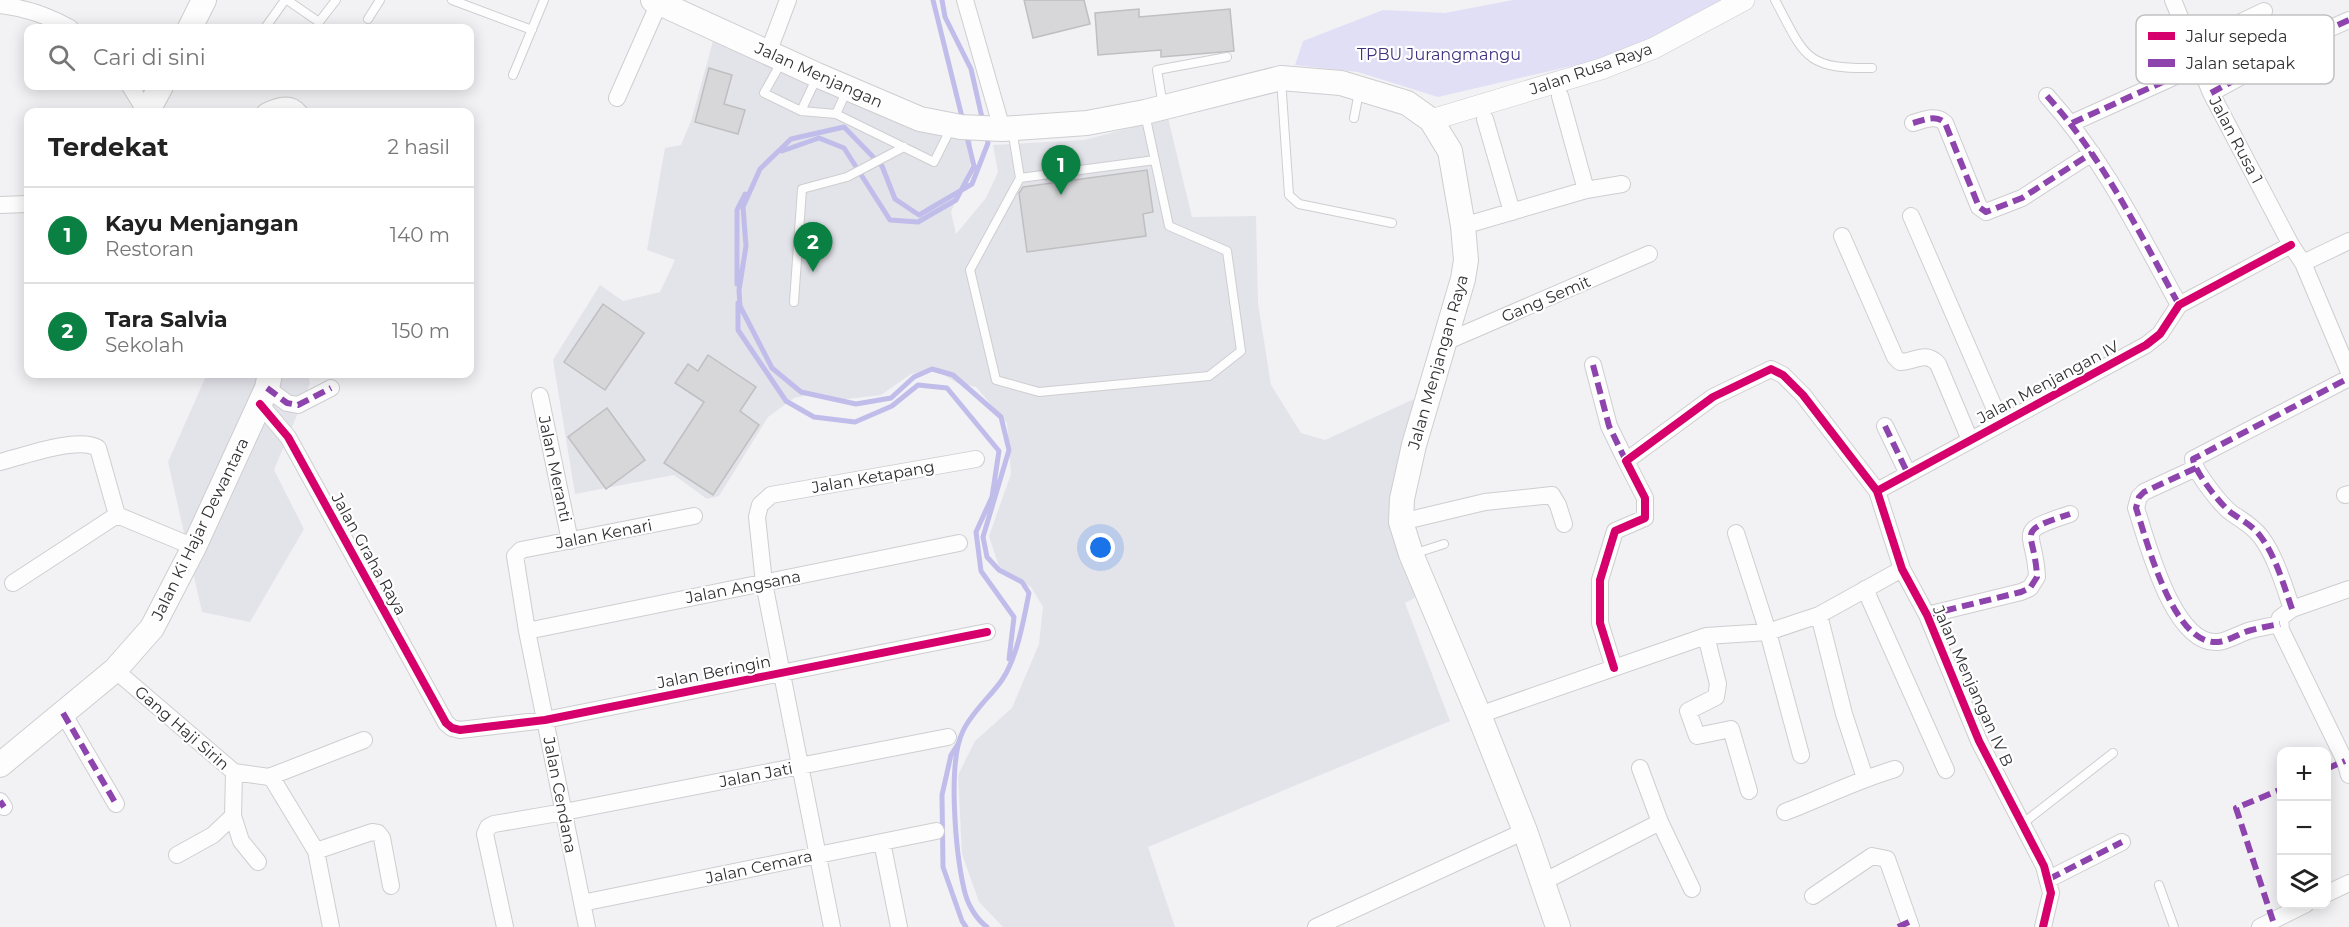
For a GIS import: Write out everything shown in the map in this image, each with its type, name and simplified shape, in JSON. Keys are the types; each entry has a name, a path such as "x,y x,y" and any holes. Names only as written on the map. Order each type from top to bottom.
{"main road":[{"path":"192,24 204,0"},
{"name":"Jalan Menjangan","path":"656,1 817,75 920,119 957,127 1001,129"},
{"name":"Jalan Menjangan Raya","path":"1001,129 1087,123 1281,78 1341,83 1360,88 1407,103 1431,120 1450,151 1463,226 1466,260 1412,456 1402,499 1401,522 1411,554 1525,831 1558,927"},
{"path":"149,108 159,90"},
{"name":"Jalan Ki Hajar Dewantara","path":"0,765 115,670 152,628 194,548 266,388"}],"street":[{"path":"775,56 788,0"},
{"path":"965,0 1001,129"},
{"name":"Jalan Rusa Raya","path":"1431,120 1601,69 1654,48 1744,0"},
{"name":"Jalan Rusa 1","path":"2172,0 2178,15"},
{"path":"617,98 656,1"},
{"path":"0,5 25,8 63,24"},
{"path":"2256,15 2264,11"},
{"path":"2334,27 2349,20"},
{"path":"2072,123 2158,84"},
{"name":"Jalan Rusa 1","path":"2207,84 2291,245 2303,263 2349,372"},
{"path":"2211,93 2227,84"},
{"path":"133,90 144,108"},
{"path":"1560,96 1586,190"},
{"path":"2047,96 2072,123 2106,171 2179,305"},
{"path":"274,108 287,105 296,108"},
{"path":"1913,123 1941,118 1979,207 1986,212 2022,198 2092,153"},
{"path":"1485,119 1512,212"},
{"path":"1463,226 1586,190 1622,184"},
{"path":"0,205 24,204"},
{"path":"1911,216 2001,423"},
{"path":"1842,236 1895,357 1900,362 1907,362 1923,356 1932,358 1938,364 1970,440"},
{"path":"2303,263 2349,241"},
{"name":"Jalan Menjangan IV","path":"1877,491 2146,345 2160,334 2179,305 2291,245"},
{"name":"Gang Semit","path":"1443,343 1649,254"},
{"path":"1593,365 1609,426 1645,498 1645,518 1615,531 1600,580 1600,623 1614,668"},
{"path":"1479,715 1706,636 1768,632 1820,615 1902,569 1877,491 1803,395 1783,375 1771,369 1713,397 1626,461"},
{"path":"2292,609 2263,539 2245,520 2223,506 2193,462 2195,457 2349,378"},
{"path":"266,388 287,403 298,405 331,388"},
{"name":"Jalan Graha Raya","path":"266,388 288,437 446,723"},
{"name":"Jalan Meranti","path":"540,396 570,541"},
{"path":"1885,426 1908,474"},
{"path":"0,462 73,444 94,446 98,448 117,515"},
{"name":"Jalan Ketapang","path":"764,583 757,517 760,505 771,495 976,459"},
{"path":"2196,468 2144,492 2136,508 2167,597 2186,626 2198,638 2217,642 2280,624"},
{"path":"1401,522 1485,502 1545,495 1555,497 1564,524"},
{"path":"1927,615 2030,588 2037,577 2030,536 2032,530 2038,525 2070,514"},
{"path":"117,515 194,548"},
{"path":"13,583 117,515"},
{"name":"Jalan Kenari","path":"515,556 521,550 694,516"},
{"path":"1736,533 1768,632 1802,755"},
{"name":"Jalan Angsana","path":"527,631 960,543"},
{"name":"Jalan Cendana","path":"515,556 527,631 586,927"},
{"name":"Jalan Menjangan IV B","path":"1902,569 1927,615 1979,741 2049,879"},
{"path":"764,583 832,927"},
{"path":"1865,589 1946,770"},
{"path":"2348,765 2280,624 2280,618 2292,609 2349,589"},
{"path":"1820,615 1844,714 1865,778"},
{"name":"Jalan Beringin","path":"446,723 460,730 545,720 987,632"},
{"path":"1706,636 1718,684 1716,697 1688,711 1697,736 1731,729 1749,791"},
{"name":"Gang Haji Sirin","path":"115,670 234,772 268,777"},
{"path":"63,713 116,804"},
{"name":"Jalan Jati","path":"505,927 485,834 488,827 494,824 564,813 948,737"},
{"path":"268,777 364,740"},
{"path":"1640,768 1660,822 1692,889"},
{"path":"1785,812 1865,778 1895,770"},
{"path":"234,772 232,816 241,841 258,862"},
{"path":"268,777 273,780 316,851 331,927"},
{"path":"177,855 213,835 232,816"},
{"path":"1543,882 1660,822"},
{"name":"Jalan Cemara","path":"582,903 936,831"},
{"path":"1316,927 1525,831"},
{"path":"316,851 372,832 378,833 382,838 392,886"},
{"path":"882,842 899,927"},
{"path":"2043,927 2051,893 2049,879 2122,842"},
{"path":"1813,896 1872,856 1887,859 1906,925"},
{"path":"2331,892 2349,883"},
{"path":"2260,927 2296,909"}],"lane":[{"path":"268,24 286,0 319,22 336,0"},
{"path":"368,19 380,0"},
{"path":"452,0 532,30"},
{"path":"513,75 544,0"},
{"path":"1775,0 1808,56 1827,66 1872,69"},
{"path":"775,56 764,93 801,111 836,114 934,162 957,127"},
{"path":"1001,129 1020,178 970,270 996,380 1039,392 1209,376 1241,351 1227,251 1169,226 1155,160 1154,109 1157,69 1227,57"},
{"path":"801,111 817,75"},
{"path":"1281,78 1290,195 1299,204 1392,223"},
{"path":"836,114 847,88"},
{"path":"1354,118 1360,88"},
{"path":"794,302 802,189 847,177 904,147"},
{"path":"1020,178 1155,160"},
{"path":"1411,554 1444,544"},
{"path":"2022,824 2113,753"},
{"path":"2159,885 2174,927"}],"shaded area":[{"path":"713,41 929,132 972,140 971,164 951,212 956,234 986,198 998,172 993,145 1084,140 1168,118 1192,217 1256,216 1258,303 1271,385 1301,433 1325,440 1414,399 1391,499 1422,594 1405,603 1450,721 1148,847 1175,927 1003,927 979,902 962,854 958,775 975,741 1012,708 1039,644 1043,607 1031,587 1000,570 989,536 1011,474 1007,423 976,387 957,383 934,369 911,374 881,395 839,400 813,394 794,398 768,417 719,496 707,499 674,475 575,494 553,360 600,285 623,301 660,292 675,260 647,250 665,148 681,145 691,121"},
{"path":"205,378 309,378 310,384 274,470 304,529 250,622 202,612 168,462"}],"green space":[{"name":"TPBU Jurangmangu","path":"1513,0 1738,0 1602,59 1438,97 1358,72 1295,65 1303,41 1383,10 1445,13"}],"building":[{"path":"1024,0 1084,0 1090,24 1033,38"},
{"path":"1139,9 1139,17 1230,9 1234,51 1161,57 1161,50 1098,55 1095,13"},
{"path":"709,68 732,75 724,104 745,110 738,134 695,122"},
{"path":"1147,170 1153,212 1143,214 1146,236 1027,252 1019,193 1023,187"},
{"path":"603,304 644,333 605,390 564,362"},
{"path":"708,355 756,387 740,411 759,425 713,495 664,463 704,402 675,383 688,364 698,371"},
{"path":"607,408 645,460 606,489 568,437"}],"waterway":[{"path":"933,0 963,121"},
{"path":"942,0 945,17 971,69 983,122"},
{"path":"986,134 988,143 972,184 919,215 895,199 882,166 844,127 791,139 760,169 743,207 746,246 739,290 740,306 772,368 801,392 856,404 891,398 914,377 932,369 953,375 1001,417 1009,450 983,537 987,557 999,570 1022,582 1029,593 1012,661 1002,680 971,717 963,731 955,764 954,786 958,854 964,889 972,910 987,927"},
{"path":"782,151 819,138 844,148 890,220 918,222 956,200 974,166 966,133"},
{"path":"737,284 737,210 745,194"},
{"path":"738,303 738,330 786,401 814,417 855,422 892,406 918,385 947,388 999,451 992,497 976,532 981,571 1014,617 1009,659"},
{"path":"958,744 951,755 942,795 943,867 966,927"}],"marked path":[{"path":"2334,27 2349,20"},
{"path":"2072,123 2158,84"},
{"path":"2211,93 2227,84"},
{"path":"2047,96 2103,170 2179,305"},
{"path":"1913,123 1934,118 1945,123 1979,207 1986,212 2022,198 2092,153"},
{"path":"1593,365 1609,426 1626,461"},
{"path":"2292,609 2271,553 2261,537 2216,497 2198,472 2193,459 2349,378"},
{"path":"267,388 287,403 298,405 331,388"},
{"path":"1885,426 1908,474"},
{"path":"2196,468 2144,492 2139,497 2136,508 2155,566 2175,610 2188,627 2202,639 2218,642 2248,631 2280,624"},
{"path":"1927,615 2030,588 2037,577 2031,535 2040,525 2070,514"},
{"path":"63,713 116,804"},
{"path":"2331,767 2345,761"},
{"path":"2273,921 2236,808 2277,791"},
{"path":"0,801 4,807"},
{"path":"2049,879 2122,842"},
{"path":"1898,927 1909,922"}],"cycle path":[{"path":"1877,491 2146,345 2160,334 2179,305 2291,245"},
{"path":"1614,668 1600,623 1600,580 1615,531 1645,518 1645,498 1626,461 1713,397 1771,369 1783,375 1803,395 1877,491 1902,569 1927,615 1979,741 2044,866 2051,893 2043,927"},
{"path":"260,404 288,437 446,723 452,728 460,730 545,720 987,632"}],"place":[{"name":"Kayu Menjangan","path":"1061,195"},
{"name":"Tara Salvia","path":"813,272"}]}
